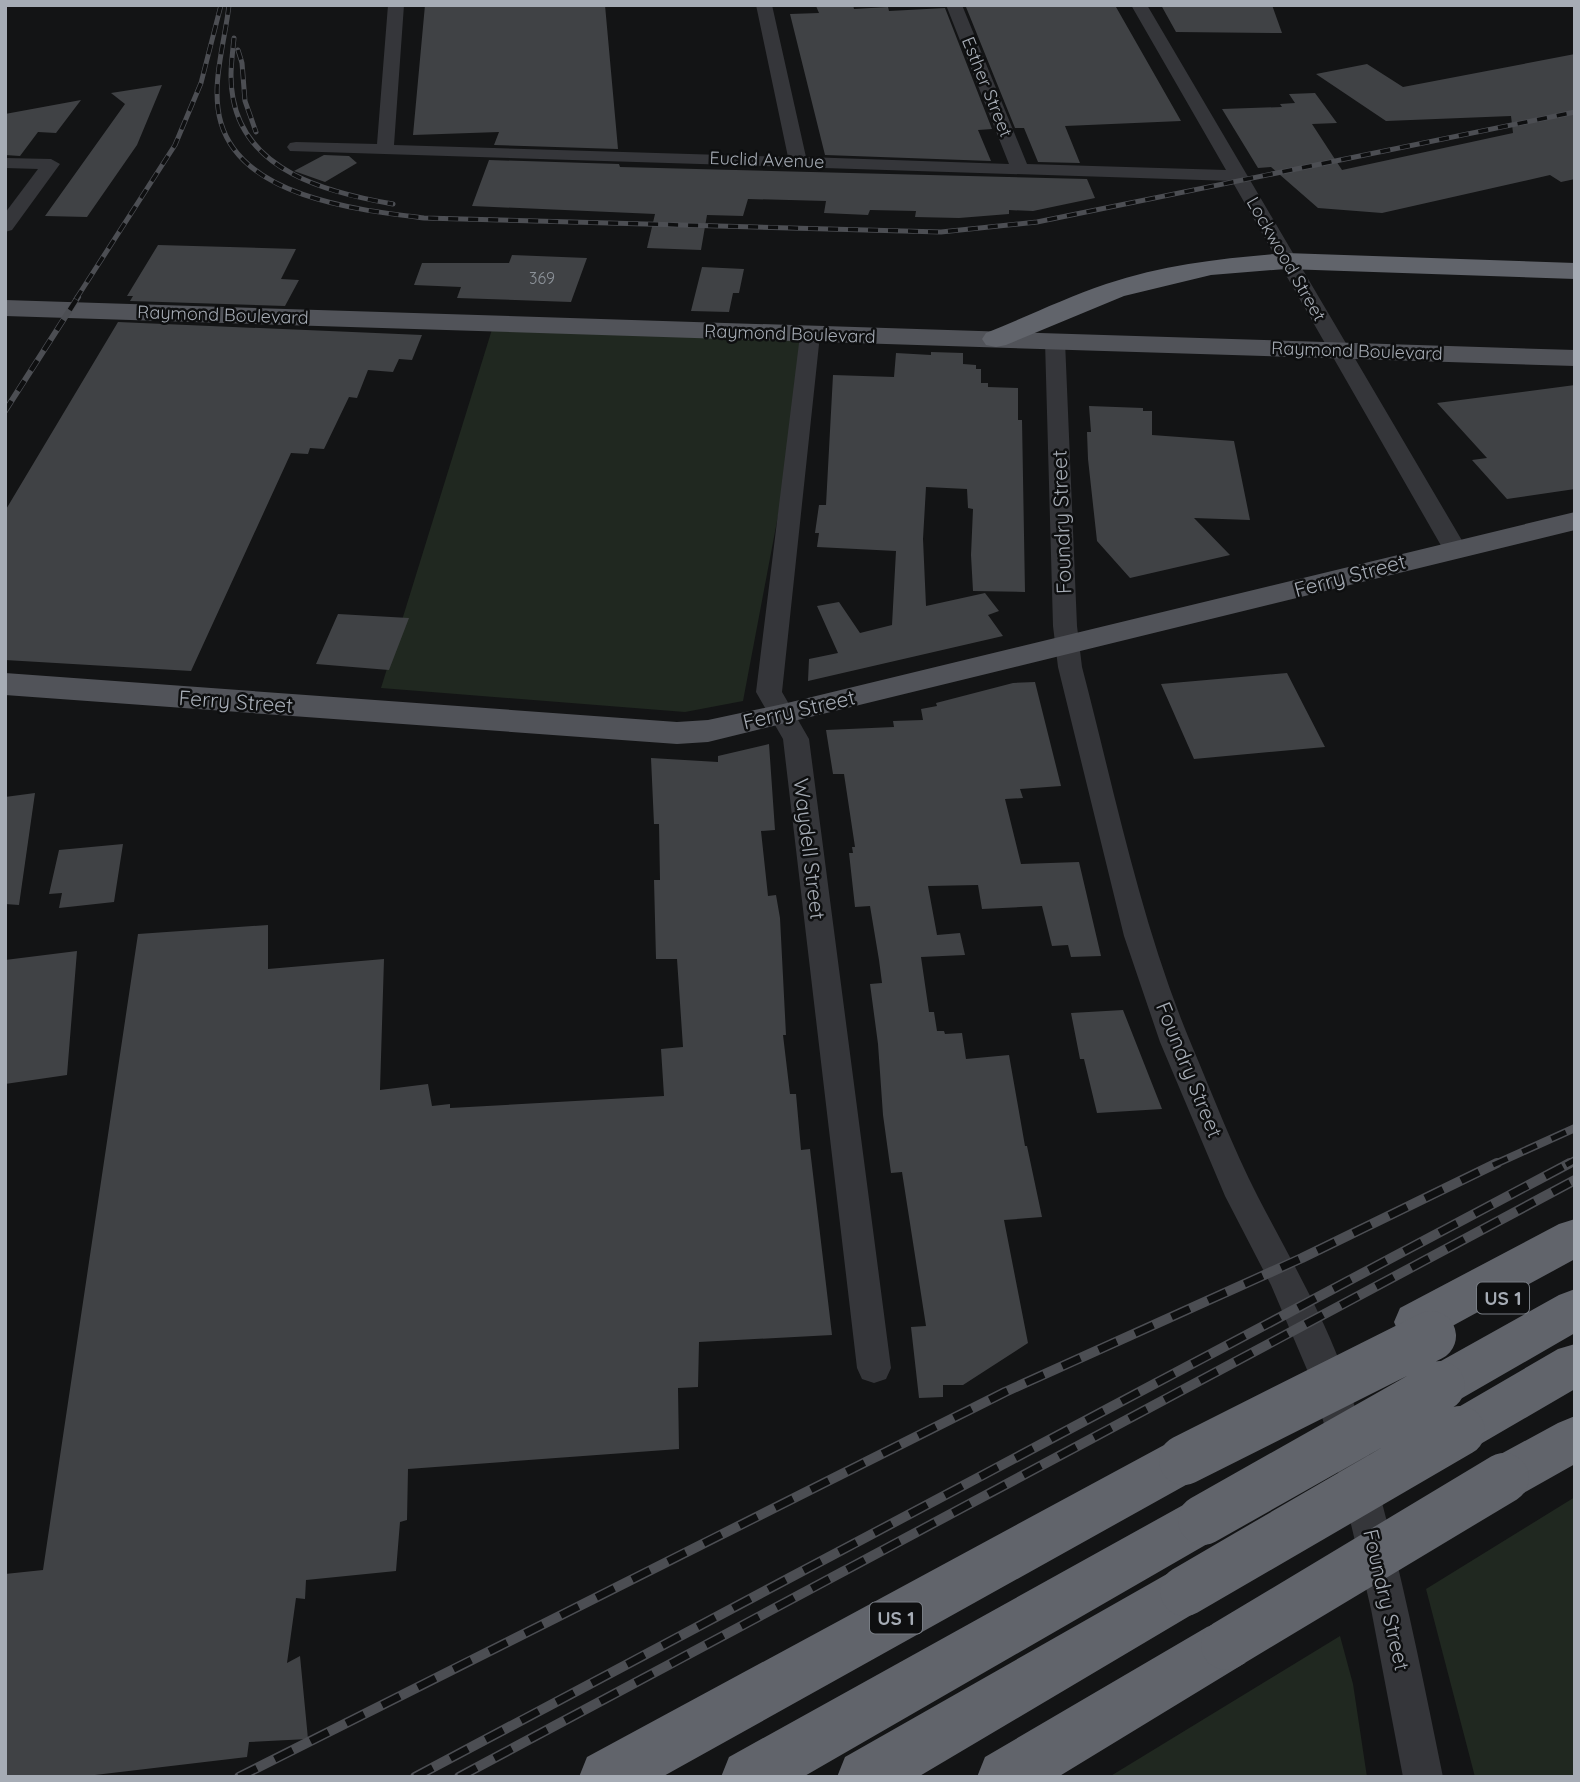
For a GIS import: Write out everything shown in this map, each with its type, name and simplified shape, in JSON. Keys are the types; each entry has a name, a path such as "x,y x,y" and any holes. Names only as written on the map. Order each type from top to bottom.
{"highway":[{"path":"996,339 1096,297 1148,280 1211,267 1286,261 1575,271"},
{"path":"1424,1329 1575,1237"},
{"name":"US 1","path":"607,1777 1424,1329 1575,1260"},
{"path":"749,1777 1575,1309"},
{"path":"865,1777 1575,1364"},
{"path":"1005,1777 1575,1438"},
{"path":"1052,1777 1226,1645"}],"main road":[{"name":"Raymond Boulevard","path":"5,308 1575,358"},
{"name":"Ferry Street","path":"5,684 677,733 708,731 1321,585 1455,549 1575,521"}],"street":[{"path":"385,150 396,5"},
{"path":"764,5 798,161"},
{"name":"Esther Street","path":"954,5 1020,169"},
{"name":"Lockwood Street","path":"1139,5 1455,549"},
{"name":"Euclid Avenue","path":"296,147 1238,176"},
{"path":"5,163 51,164 5,226"},
{"name":"Waydell Street","path":"810,335 769,692 796,739 874,1368"},
{"name":"Foundry Street","path":"1055,341 1065,626 1070,667 1138,936 1175,1042 1241,1196 1287,1283 1328,1379 1360,1486 1390,1609 1423,1777"}],"shaded area":[{"path":"494,323 812,336 743,701 685,712 381,688"},
{"path":"1575,1497 1575,1775 1475,1777 1426,1589"},
{"path":"1340,1636 1353,1684 1367,1777 1109,1777"}],"building":[{"path":"425,5 605,5 618,149 494,145 499,132 413,135"},
{"path":"853,5 854,9 888,7 889,11 945,8 992,129 978,130 991,161 825,155 790,14 819,13 816,6"},
{"path":"1161,5 1272,5 1282,33 1176,32"},
{"path":"966,7 1116,7 1181,121 1065,126 1080,163 1038,162 1024,128 1015,128"},
{"path":"1575,54 1575,179 1561,182 1550,175 1382,213 1318,208 1271,167 1258,168 1222,109 1282,107 1280,104 1295,103 1289,94 1315,93 1337,123 1312,124 1342,170 1513,133 1511,116 1386,121 1316,74 1367,64 1403,87"},
{"path":"162,85 137,145 87,217 45,216 125,104 111,93"},
{"path":"81,100 56,133 38,132 20,156 5,155 5,114"},
{"path":"324,155 349,156 357,163 325,182 294,171"},
{"path":"489,160 619,164 620,167 1087,179 1095,198 1033,211 1009,210 1009,214 959,218 915,217 916,211 870,210 868,215 824,213 826,201 748,199 743,216 707,215 701,250 647,248 655,214 472,206"},
{"path":"158,245 296,249 281,279 299,280 285,306 130,301 133,296 127,296"},
{"path":"512,255 587,258 571,302 457,298 461,287 414,285 422,263 509,263"},
{"path":"702,267 744,269 739,293 733,293 729,312 691,311"},
{"path":"118,322 422,335 412,360 399,359 393,372 368,370 357,398 349,397 324,449 310,448 308,454 291,453 191,671 5,660 5,511"},
{"path":"931,352 963,353 963,364 976,365 976,369 981,369 981,383 988,383 988,387 1018,388 1018,420 1022,420 1025,592 973,591 973,509 968,508 967,489 926,487 923,539 926,606 985,593 999,611 988,615 1003,636 808,681 809,659 838,653 817,606 839,602 860,633 892,625 896,551 817,547 819,533 815,533 819,505 826,505 833,375 894,377 896,353 931,355"},
{"path":"1575,385 1575,489 1507,499 1472,460 1487,458 1437,403"},
{"path":"1089,406 1143,408 1143,411 1152,411 1152,435 1234,441 1250,520 1194,518 1230,555 1130,578 1097,541 1088,459 1087,432 1091,432"},
{"path":"338,614 409,618 389,670 316,664"},
{"path":"1287,673 1325,747 1194,759 1161,684"},
{"path":"1035,682 1061,786 1020,789 1023,798 1005,799 1021,864 1079,862 1101,956 1071,957 1068,945 1052,946 1042,906 982,909 978,885 928,886 937,935 960,933 965,955 921,957 929,1012 934,1012 937,1031 944,1031 945,1034 962,1033 966,1059 1009,1055 1025,1146 1042,1217 1004,1220 1028,1343 963,1385 943,1385 943,1397 919,1398 911,1327 926,1326 902,1172 891,1173 883,1115 870,984 882,983 879,960 870,906 855,907 849,853 853,853 852,847 855,847 844,774 833,774 826,730 894,727 893,721 923,720 921,709 937,706 936,703 1013,683"},
{"path":"769,744 775,830 761,831 768,896 776,895 780,918 786,1035 783,1035 790,1094 796,1094 801,1150 810,1149 832,1335 699,1342 698,1387 678,1388 679,1449 408,1469 407,1520 400,1522 396,1571 306,1580 305,1599 296,1598 287,1663 300,1656 308,1739 249,1742 247,1757 78,1777 5,1777 5,1574 43,1570 138,934 268,925 268,969 384,959 380,1090 428,1084 432,1106 450,1104 450,1108 664,1096 661,1049 683,1047 677,959 656,959 654,880 660,880 659,824 654,824 651,758 718,762 718,756"},
{"path":"35,793 19,905 5,904 5,797"},
{"path":"123,844 114,902 59,908 62,893 49,894 59,850"},
{"path":"77,951 67,1075 5,1084 5,960"},
{"path":"1123,1010 1162,1109 1097,1113 1084,1059 1080,1059 1071,1013"}],"railway":[{"path":"76,299 175,145 201,83 221,5"},
{"path":"229,5 217,94 221,123 233,148 253,168 278,184 306,196 368,210 424,218 941,232 1037,222 1575,112"},
{"path":"234,38 231,76 233,98 241,123 254,144 272,161 294,175 343,193 393,204"},
{"path":"238,50 242,63 245,101 256,132"},
{"path":"5,411 78,297"},
{"path":"1493,1165 1575,1128"},
{"path":"1566,1165 1575,1160"},
{"path":"239,1777 1005,1392 1302,1258 1497,1163"},
{"path":"415,1777 1570,1163"},
{"path":"459,1777 1575,1180"}]}
